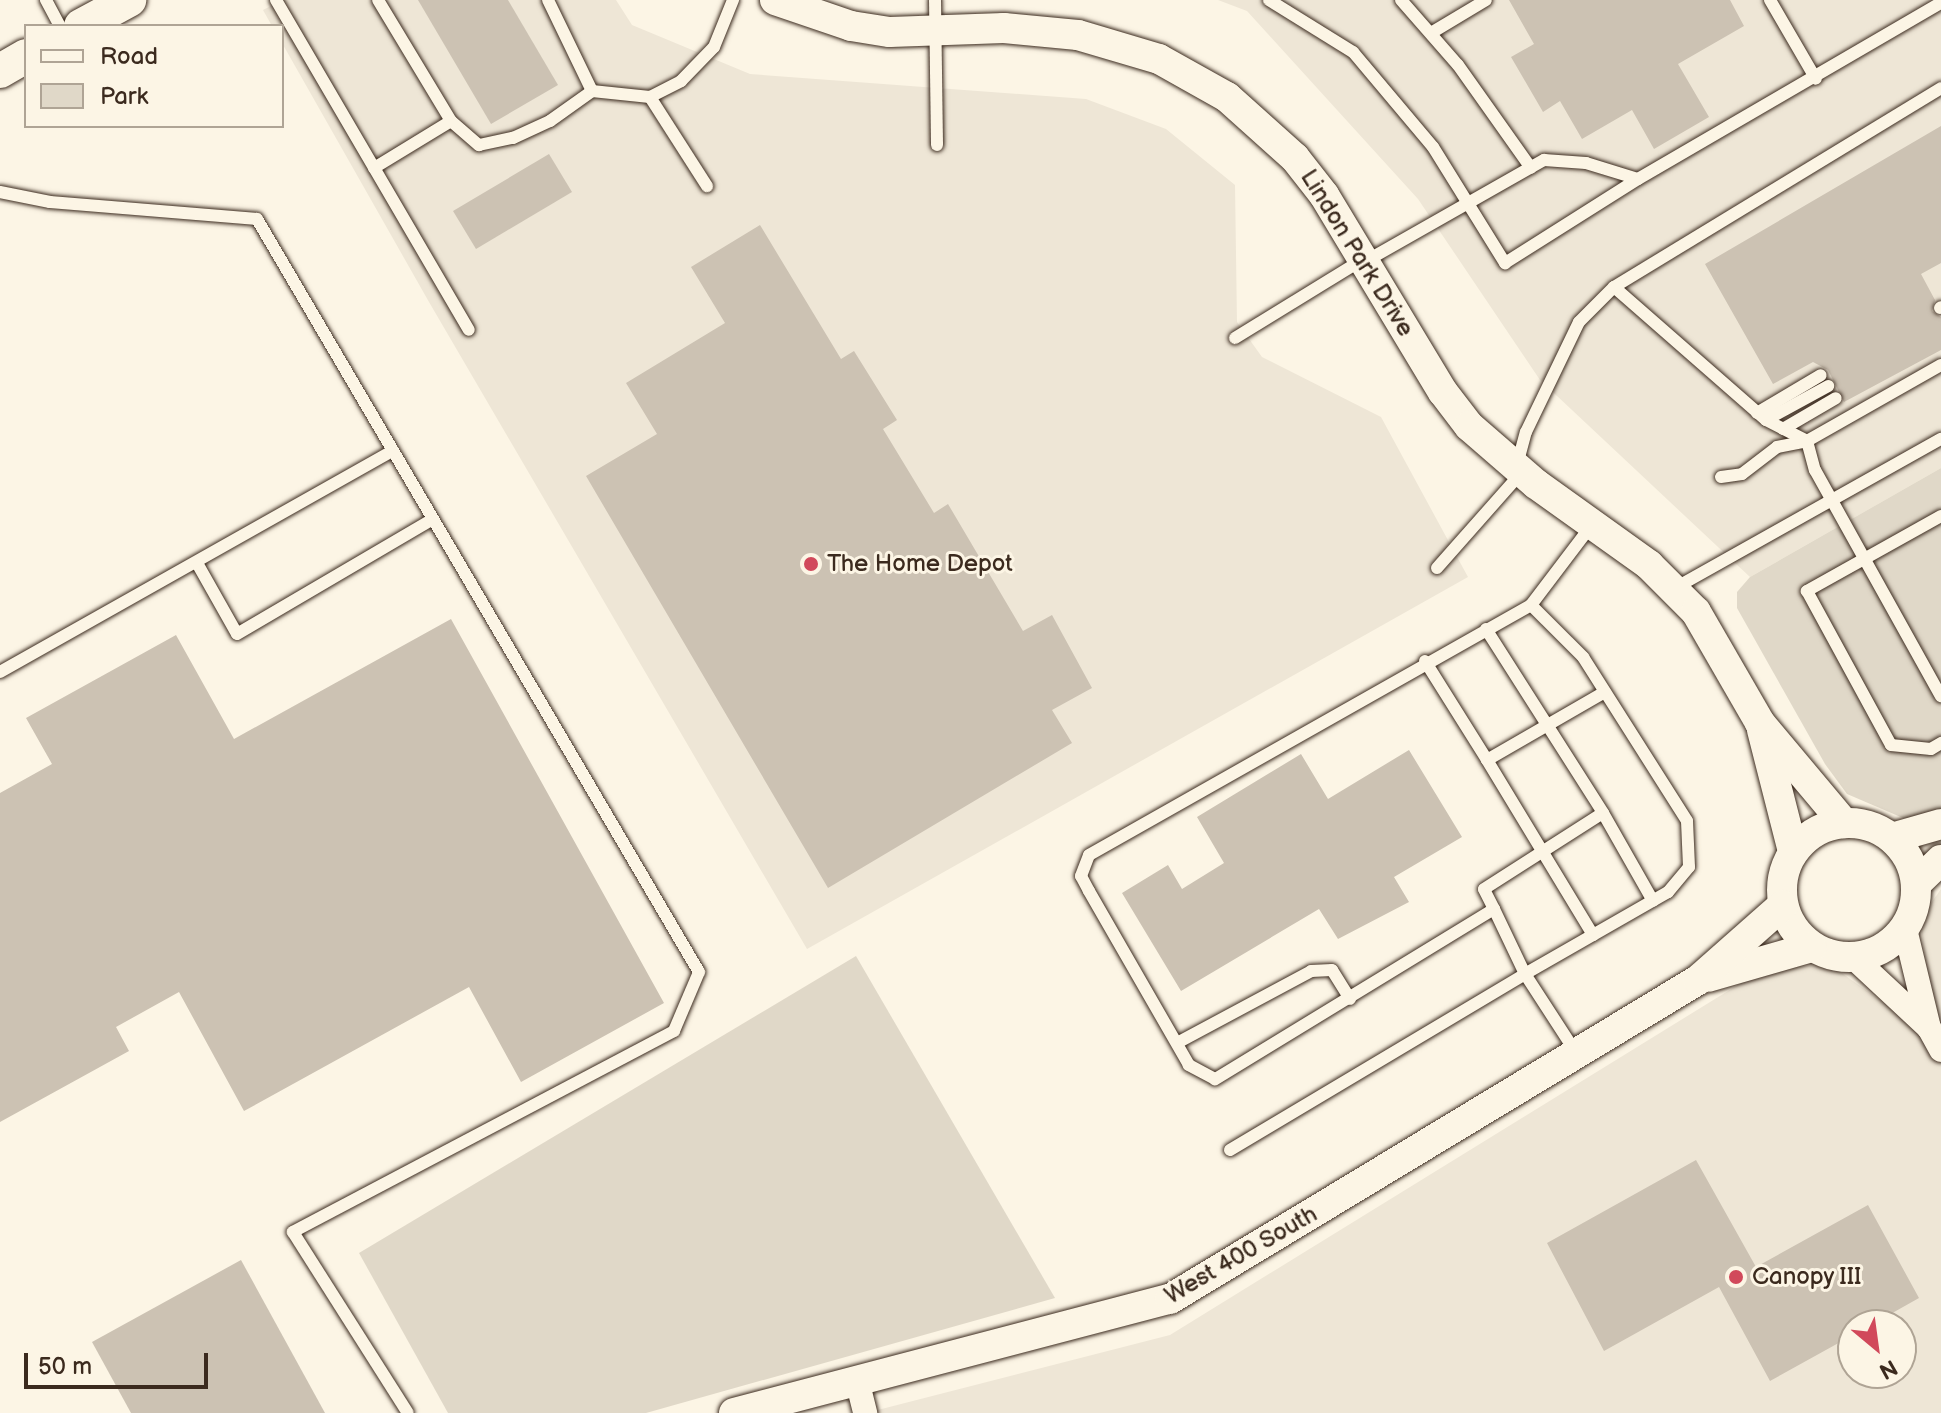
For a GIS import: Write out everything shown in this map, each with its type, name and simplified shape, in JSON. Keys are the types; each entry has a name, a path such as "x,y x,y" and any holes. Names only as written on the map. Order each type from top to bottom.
{"main road":[{"path":"85,24 129,0"},
{"path":"0,71 24,57"}],"street":[{"name":"Lindon Park Drive","path":"775,0 851,26 933,33 1004,28 1078,35 1121,45 1191,75 1262,124 1295,158 1365,260 1443,392 1469,426 1519,469 1593,523 1696,612 1760,723 1844,823"},
{"name":"Lindon Park Drive","path":"1760,723 1793,852"},
{"path":"1854,958 1877,952 1905,929 1915,907 1917,883 1910,860 1892,838 1872,826 1844,823 1821,829 1793,852 1783,874 1783,905 1792,926 1812,947 1854,958 1929,1028"},
{"path":"1892,838 1941,824"},
{"path":"1917,883 1941,860"},
{"name":"West 400 South","path":"734,1413 858,1384 1170,1299 1698,980 1783,905"},
{"path":"1905,929 1929,1028 1941,1050"},
{"name":"West 400 South","path":"1698,980 1812,947"},
{"path":"858,1384 865,1413"}],"lane":[{"path":"46,0 59,24"},
{"path":"276,0 469,330"},
{"path":"378,0 451,121 479,145 513,138 550,121 592,91 650,97 681,81 714,47 733,0"},
{"path":"548,0 592,91"},
{"path":"935,0 933,33 937,145"},
{"path":"1269,0 1353,52 1433,147 1505,263 1638,179 1816,79 1941,3"},
{"path":"1401,0 1431,33 1531,168"},
{"path":"1431,33 1486,0"},
{"path":"1770,0 1816,79"},
{"path":"1437,568 1519,469 1526,432 1573,334 1614,287 1941,88"},
{"path":"650,97 707,186"},
{"path":"374,168 451,121"},
{"path":"1235,338 1365,260 1544,160 1586,163 1638,179"},
{"path":"0,192 50,202 257,219 699,972 674,1031 293,1232 408,1413"},
{"path":"1614,287 1762,416 1807,441 1815,470 1936,675 1941,696"},
{"path":"1721,477 1742,474 1777,447 1807,441 1941,365"},
{"path":"1762,416 1824,380"},
{"path":"1783,429 1836,398"},
{"path":"1673,589 1941,439"},
{"path":"0,672 393,451"},
{"path":"1941,516 1807,591 1891,745 1931,749 1941,743"},
{"path":"197,563 237,634 433,519"},
{"path":"1494,909 1215,1079 1189,1065 1081,876 1089,855 1425,661 1531,605 1593,523"},
{"path":"1230,1150 1653,901 1689,867 1687,821 1583,657 1531,605"},
{"path":"1486,629 1603,813 1653,901"},
{"path":"1425,661 1593,935"},
{"path":"1487,760 1605,692"},
{"path":"1577,1054 1525,974 1484,889 1603,813"},
{"path":"1177,1043 1311,971 1332,970 1350,999"}],"shaded area":[{"path":"282,0 616,0 632,25 750,74 1086,99 1166,129 1235,185 1237,322 1262,357 1381,417 1468,577 807,949 429,302 284,47 284,24 271,24 263,10"},
{"path":"1218,0 1941,0 1941,468 1750,577 1540,380 1418,199 1247,11"},
{"path":"1941,889 1941,1413 866,1413 1170,1335 1762,970 1829,964 1884,1003 1928,978 1920,919"}],"green space":[{"path":"1941,468 1941,810 1924,818 1903,818 1847,794 1825,764 1737,608 1737,592 1750,577"},
{"path":"856,956 1055,1298 646,1413 448,1413 359,1253"}],"building":[{"path":"418,0 508,0 558,85 491,124"},
{"path":"1509,0 1730,0 1744,26 1678,64 1709,117 1654,149 1632,110 1582,139 1560,101 1543,112 1511,57 1534,44"},
{"path":"1941,126 1941,263 1921,274 1935,300 1932,311 1941,317 1941,350 1844,402 1828,370 1813,362 1773,384 1705,264"},
{"path":"549,154 572,192 476,249 453,211"},
{"name":"The Home Depot","path":"760,225 841,359 854,351 897,420 883,429 934,513 948,504 1023,631 1052,615 1092,688 1052,710 1072,743 828,888 586,476 657,434 626,383 725,323 691,267"},
{"path":"451,619 664,1003 521,1082 469,987 244,1111 179,992 116,1027 129,1051 0,1122 0,793 52,764 26,718 176,635 234,739"},
{"path":"1409,750 1462,837 1394,877 1409,902 1338,939 1319,909 1181,991 1122,893 1168,865 1182,889 1224,863 1197,817 1301,754 1328,799"},
{"name":"Canopy III","path":"1696,1160 1756,1267 1868,1205 1919,1298 1899,1309 1837,1309 1837,1344 1770,1381 1719,1287 1604,1351 1547,1243"},
{"path":"241,1260 325,1413 131,1413 92,1342"}],"place":[{"name":"The Home Depot","path":"811,564"},
{"name":"Canopy III","path":"1736,1277"}]}
